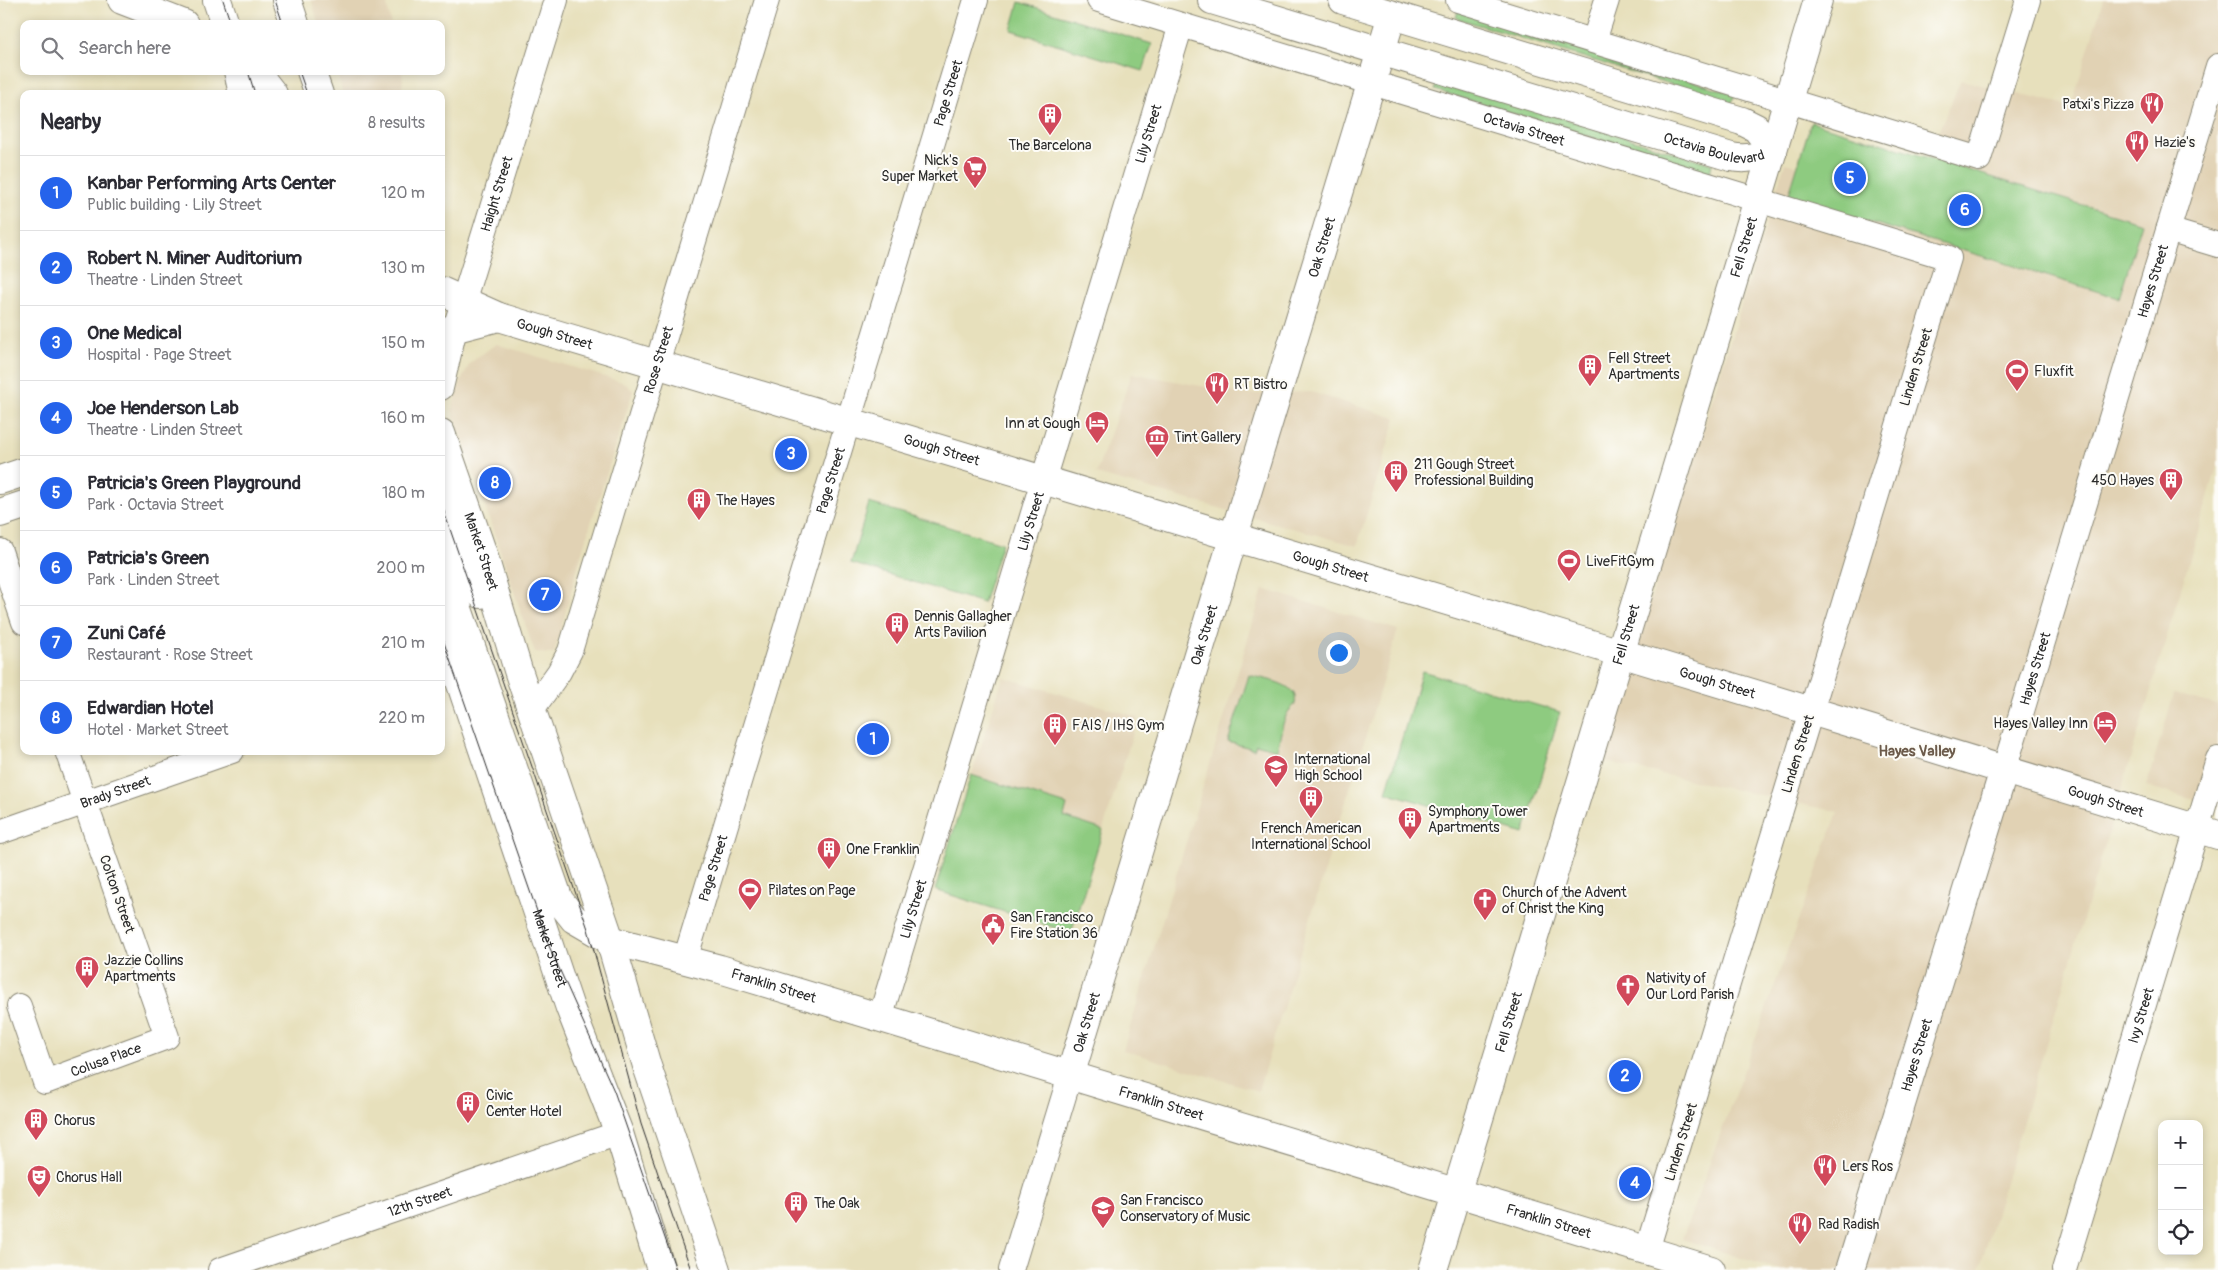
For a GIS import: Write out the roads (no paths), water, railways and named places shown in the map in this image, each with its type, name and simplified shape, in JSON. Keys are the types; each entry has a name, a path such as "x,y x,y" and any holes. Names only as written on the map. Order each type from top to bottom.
{"main road":[{"path":"122,0 174,20"},
{"path":"217,0 224,20"},
{"path":"287,0 294,20"},
{"name":"Octavia Boulevard","path":"1212,0 1731,157 1744,159 1758,157 1773,150 1756,128 1742,121 1394,8 1343,0"},
{"name":"Fell Street","path":"1433,1270 1818,0"},
{"name":"Oak Street","path":"1070,1076 1394,8"},
{"path":"239,75 242,90"},
{"path":"258,75 270,90"},
{"path":"312,75 318,90"},
{"path":"452,296 499,317"},
{"name":"Gough Street","path":"448,330 499,317 1620,653 2207,832"},
{"name":"Market Street","path":"445,445 484,557 518,670 610,940 647,1066 716,1270"},
{"path":"0,480 20,473"},
{"path":"0,513 20,506"},
{"name":"Market Street","path":"445,506 462,555 518,670"},
{"name":"Market Street","path":"445,572 559,900 574,919 610,940"},
{"name":"Market Street","path":"445,649 450,679 570,1008 619,1132 661,1270"},
{"name":"Hayes Street","path":"1850,1270 2004,770"},
{"name":"Franklin Street","path":"610,940 685,960 880,1018 1711,1270"}],"street":[{"name":"Haight Street","path":"445,355 452,296 556,0"},
{"name":"Rose Street","path":"532,711 560,672 570,651 767,0"},
{"name":"Page Street","path":"685,960 850,422 976,0"},
{"name":"Octavia Street","path":"1099,0 1949,258"},
{"path":"1458,0 1979,159 2028,0"},
{"path":"1594,41 1607,0"},
{"name":"Lily Street","path":"880,1018 1181,25"},
{"name":"Hayes Street","path":"2004,770 2218,66"},
{"path":"2168,230 2218,245"},
{"name":"Linden Street","path":"1647,1250 1949,258"},
{"path":"0,551 20,610"},
{"name":"Colton Street","path":"68,755 167,1037"},
{"name":"Brady Street","path":"0,832 85,804 221,755"},
{"name":"Ivy Street","path":"2064,1270 2207,832 2218,759"},
{"name":"Colusa Place","path":"19,1006 45,1082 167,1037"},
{"name":"Oak Street","path":"1011,1270 1070,1076"},
{"name":"12th Street","path":"220,1270 619,1132"}],"tram line":[{"path":"223,0 230,20"},
{"path":"275,0 282,20"},
{"path":"249,75 254,90"},
{"path":"300,75 306,90"},
{"path":"445,515 588,929 641,1124 691,1270"},
{"path":"445,646 549,946 614,1091 676,1270"}],"place":[{"name":"Patxi's Pizza","path":"2152,125"},
{"name":"The Barcelona","path":"1050,136"},
{"name":"Hazie's","path":"2137,163"},
{"name":"Patricia's Green Playground","path":"1850,178"},
{"name":"Nick's Super Market","path":"975,189"},
{"name":"Patricia's Green","path":"1965,210"},
{"name":"Fell Street Apartments","path":"1590,387"},
{"name":"Fluxfit","path":"2017,392"},
{"name":"RT Bistro","path":"1217,405"},
{"name":"Inn at Gough","path":"1097,444"},
{"name":"One Medical","path":"791,454"},
{"name":"Tint Gallery","path":"1157,458"},
{"name":"Edwardian Hotel","path":"495,483"},
{"name":"211 Gough Street Professional Building","path":"1396,493"},
{"name":"450 Hayes","path":"2171,501"},
{"name":"The Hayes","path":"699,521"},
{"name":"LiveFitGym","path":"1569,582"},
{"name":"Zuni Café","path":"545,595"},
{"name":"Dennis Gallagher Arts Pavilion","path":"897,645"},
{"name":"Kanbar Performing Arts Center","path":"873,739"},
{"name":"Hayes Valley Inn","path":"2105,744"},
{"name":"FAIS / IHS Gym","path":"1055,746"},
{"name":"International High School","path":"1276,788"},
{"name":"French American International School","path":"1311,819"},
{"name":"Symphony Tower Apartments","path":"1410,840"},
{"name":"One Franklin","path":"829,870"},
{"name":"Pilates on Page","path":"750,911"},
{"name":"Church of the Advent of Christ the King","path":"1485,921"},
{"name":"San Francisco Fire Station 36","path":"993,946"},
{"name":"Jazzie Collins Apartments","path":"87,989"},
{"name":"Nativity of Our Lord Parish","path":"1628,1007"},
{"name":"Robert N. Miner Auditorium","path":"1625,1076"},
{"name":"Civic Center Hotel","path":"468,1124"},
{"name":"Chorus","path":"36,1141"},
{"name":"Joe Henderson Lab","path":"1635,1183"},
{"name":"Lers Ros","path":"1825,1187"},
{"name":"Chorus Hall","path":"39,1198"},
{"name":"The Oak","path":"796,1224"},
{"name":"San Francisco Conservatory of Music","path":"1103,1229"},
{"name":"Rad Radish","path":"1800,1245"}],"district":[{"name":"Hayes Valley","path":"1917,751"}]}
